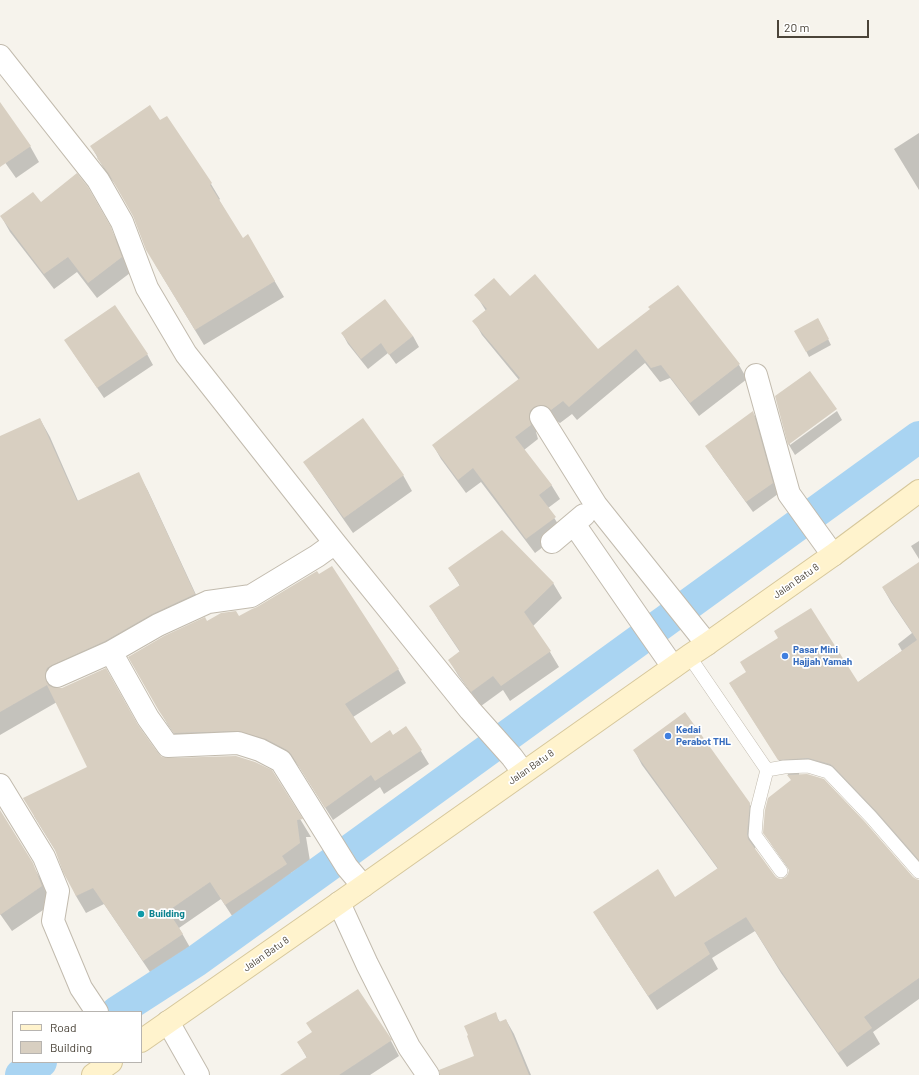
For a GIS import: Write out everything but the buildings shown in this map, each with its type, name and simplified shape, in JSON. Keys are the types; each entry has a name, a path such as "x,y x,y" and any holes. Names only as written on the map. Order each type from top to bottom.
{"street":[{"path":"0,56 98,180 122,222 147,288 186,354 335,543 470,710 517,764"},
{"path":"756,375 789,494 833,555"},
{"path":"541,416 596,506 707,644"},
{"name":"Jalan Batu 8","path":"142,1040 363,886 517,764 707,644 833,555 919,491"},
{"path":"552,542 596,506"},
{"path":"574,524 659,648 681,661"},
{"path":"57,676 111,652 158,625 208,602 251,596 317,556 335,543"},
{"path":"111,652 148,718 168,746 238,743 260,750 282,762 325,834 347,867 363,886"},
{"path":"0,785 44,857 58,891 53,921 81,988 96,1011"},
{"path":"339,903 367,964 409,1047 428,1075"},
{"path":"168,1022 198,1075"},
{"path":"93,1075 110,1063"}],"lane":[{"path":"681,661 767,770"},
{"path":"767,770 784,766 808,766 828,772 871,817 919,872"},
{"path":"767,770 757,809 755,835 781,871"}],"waterway":[{"path":"119,1011 196,961 919,437"},
{"path":"21,1075 39,1063"}],"place":[{"name":"Pasar Mini Hajjah Yamah","path":"785,656"},
{"name":"Kedai Perabot THL","path":"668,736"},
{"name":"Building","path":"141,914"}]}
